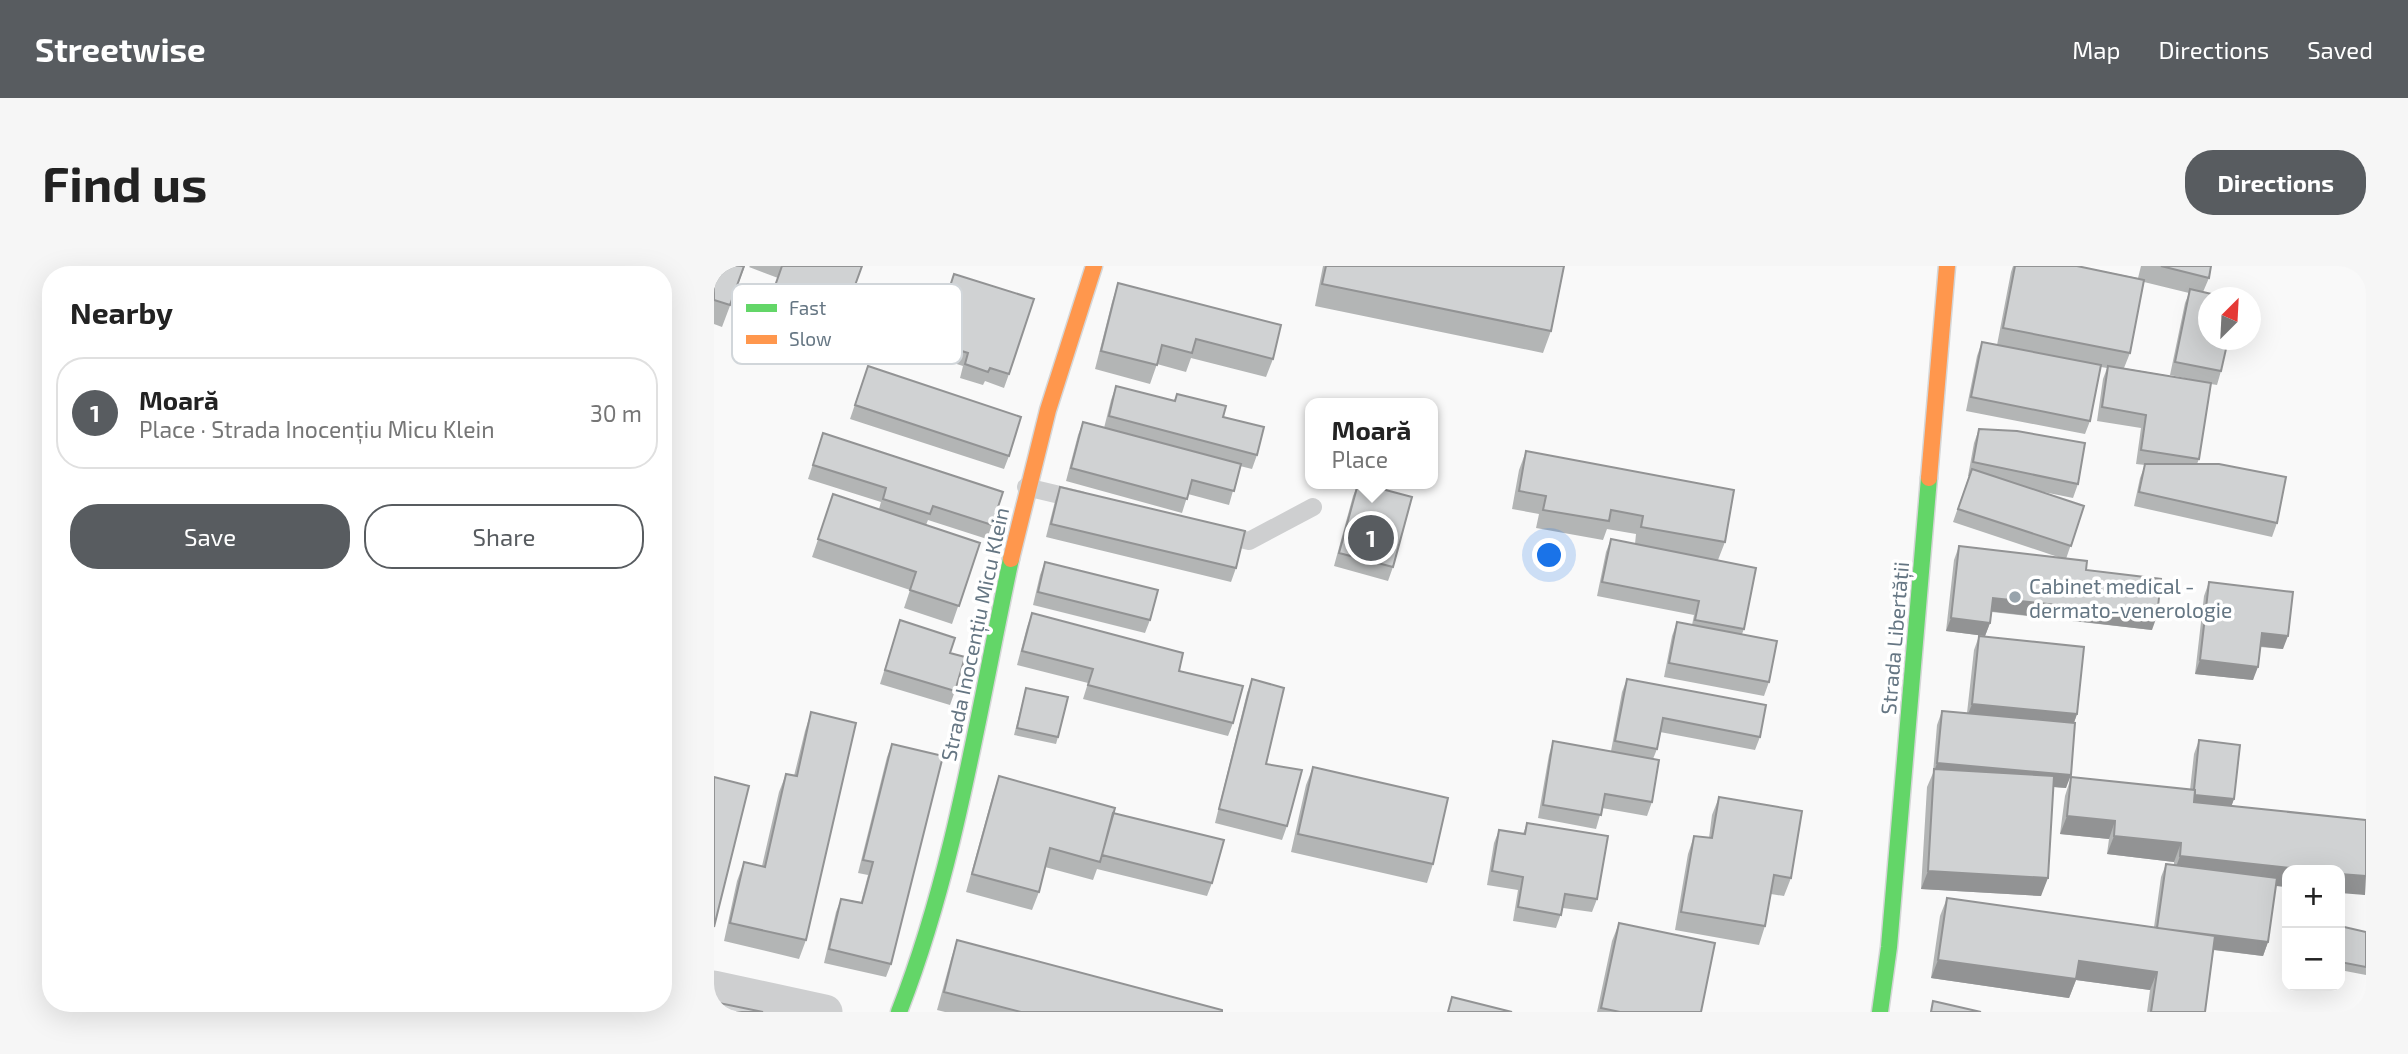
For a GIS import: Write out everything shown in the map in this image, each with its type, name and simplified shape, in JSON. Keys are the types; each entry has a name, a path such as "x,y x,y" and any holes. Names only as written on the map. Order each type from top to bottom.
{"street":[{"name":"Strada Inocențiu Micu Klein","path":"900,1012 929,930 955,832 1027,487 1049,402 1094,266"},
{"name":"Strada Libertății","path":"1880,1012 1891,934 1947,266"},
{"path":"714,988 825,1012"}],"lane":[{"path":"1027,487 1092,503"},
{"path":"1197,528 1249,541 1313,507"}],"building":[{"path":"714,266 744,266 738,284 732,284 730,305 714,300"},
{"path":"782,266 862,266 855,284 776,284"},
{"path":"1326,266 1564,266 1551,331 1322,284"},
{"path":"2015,266 2077,266 2144,280 2130,353 2003,328"},
{"path":"2161,266 2211,266 2209,278"},
{"path":"954,274 1034,299 1009,374 990,368 988,372 965,364 968,353 962,351 962,284 951,284"},
{"path":"1118,283 1281,325 1273,359 1196,339 1192,353 1162,345 1157,365 1101,351"},
{"path":"2190,289 2198,291 2198,350 2226,350 2221,371 2175,362"},
{"path":"1982,342 2101,365 2090,421 1971,397"},
{"path":"868,366 1021,417 1009,456 855,405"},
{"path":"2108,366 2211,383 2199,459 2141,450 2146,415 2102,407"},
{"path":"1116,386 1175,401 1177,394 1226,406 1223,417 1264,427 1257,455 1109,416"},
{"path":"1083,422 1241,464 1234,491 1192,480 1187,499 1071,468"},
{"path":"1979,429 2017,431 2085,443 2078,484 1973,462"},
{"path":"823,433 1003,492 992,525 933,506 930,514 883,499 886,488 813,465"},
{"path":"1526,451 1734,490 1725,542 1641,527 1643,516 1611,510 1609,521 1543,510 1546,496 1519,491"},
{"path":"2145,464 2219,464 2286,477 2277,523 2139,492"},
{"path":"1972,469 2084,506 2071,546 1958,509"},
{"path":"1060,487 1245,531 1236,568 1051,524"},
{"path":"1357,489 1382,489 1412,497 1393,567 1339,553"},
{"path":"833,494 980,543 959,606 910,590 916,572 818,539"},
{"path":"1611,539 1756,568 1744,629 1695,620 1699,601 1602,582"},
{"path":"1959,546 2087,561 2086,570 2161,579 2157,616 1993,598 1990,623 1951,618"},
{"path":"1045,562 1158,590 1150,620 1038,592"},
{"path":"2209,582 2293,592 2288,636 2262,633 2258,667 2200,660"},
{"path":"1032,613 1183,653 1179,671 1243,686 1233,723 1088,685 1093,669 1022,651"},
{"path":"900,620 955,638 950,653 965,657 955,691 885,670"},
{"path":"1677,622 1777,641 1769,682 1669,663"},
{"path":"1979,636 2084,647 2077,714 1972,704"},
{"path":"1252,679 1284,688 1266,764 1302,770 1287,826 1219,809"},
{"path":"1627,679 1766,705 1760,737 1663,718 1657,749 1615,741"},
{"path":"1026,688 1068,697 1058,737 1017,728"},
{"path":"1942,711 2075,723 2071,775 1937,763"},
{"path":"811,712 856,723 806,940 730,923 744,862 765,867 786,774 797,776"},
{"path":"2199,740 2240,745 2234,799 2195,795"},
{"path":"1553,741 1659,760 1652,802 1605,794 1601,815 1543,805"},
{"path":"892,744 943,756 891,964 829,949 841,899 862,903 873,862 863,860"},
{"path":"1313,767 1448,798 1433,864 1298,834"},
{"path":"1934,769 2054,776 2048,878 1928,871"},
{"path":"999,776 1115,808 1100,862 1050,848 1039,892 972,874"},
{"path":"714,777 749,786 714,927"},
{"path":"2071,777 2195,790 2194,802 2366,820 2366,876 2345,874 2345,865 2282,867 2180,856 2181,843 2114,836 2115,821 2067,816"},
{"path":"1719,797 1802,811 1791,878 1774,875 1765,926 1681,912 1694,836 1712,838"},
{"path":"1113,813 1224,840 1212,883 1102,855"},
{"path":"1527,823 1608,836 1597,899 1565,894 1561,915 1518,907 1523,877 1492,871 1499,830 1525,834"},
{"path":"2166,864 2277,878 2268,942 2157,928"},
{"path":"1947,898 2215,936 2205,1012 2151,1012 2157,972 2079,961 2076,979 1938,960"},
{"path":"1619,923 1715,943 1701,1012 1620,1012 1601,1008"},
{"path":"2345,927 2366,932 2366,967 2345,963"},
{"path":"957,940 1222,1012 1021,1012 944,992"},
{"path":"1452,997 1512,1012 1448,1012"},
{"path":"1933,1001 1981,1012 1931,1012"},
{"path":"714,1002 763,1012 714,1012"}],"traffic: fast":[{"path":"1880,1012 1889,947 1929,478"},
{"path":"899,1012 919,957 951,845 1011,559"}],"traffic: slow":[{"path":"1011,559 1048,410 1094,266"},
{"path":"1929,478 1947,266"}],"place":[{"name":"Moară","path":"1371,538"},
{"name":"Cabinet medical - dermato-venerologie","path":"2015,597"}]}
